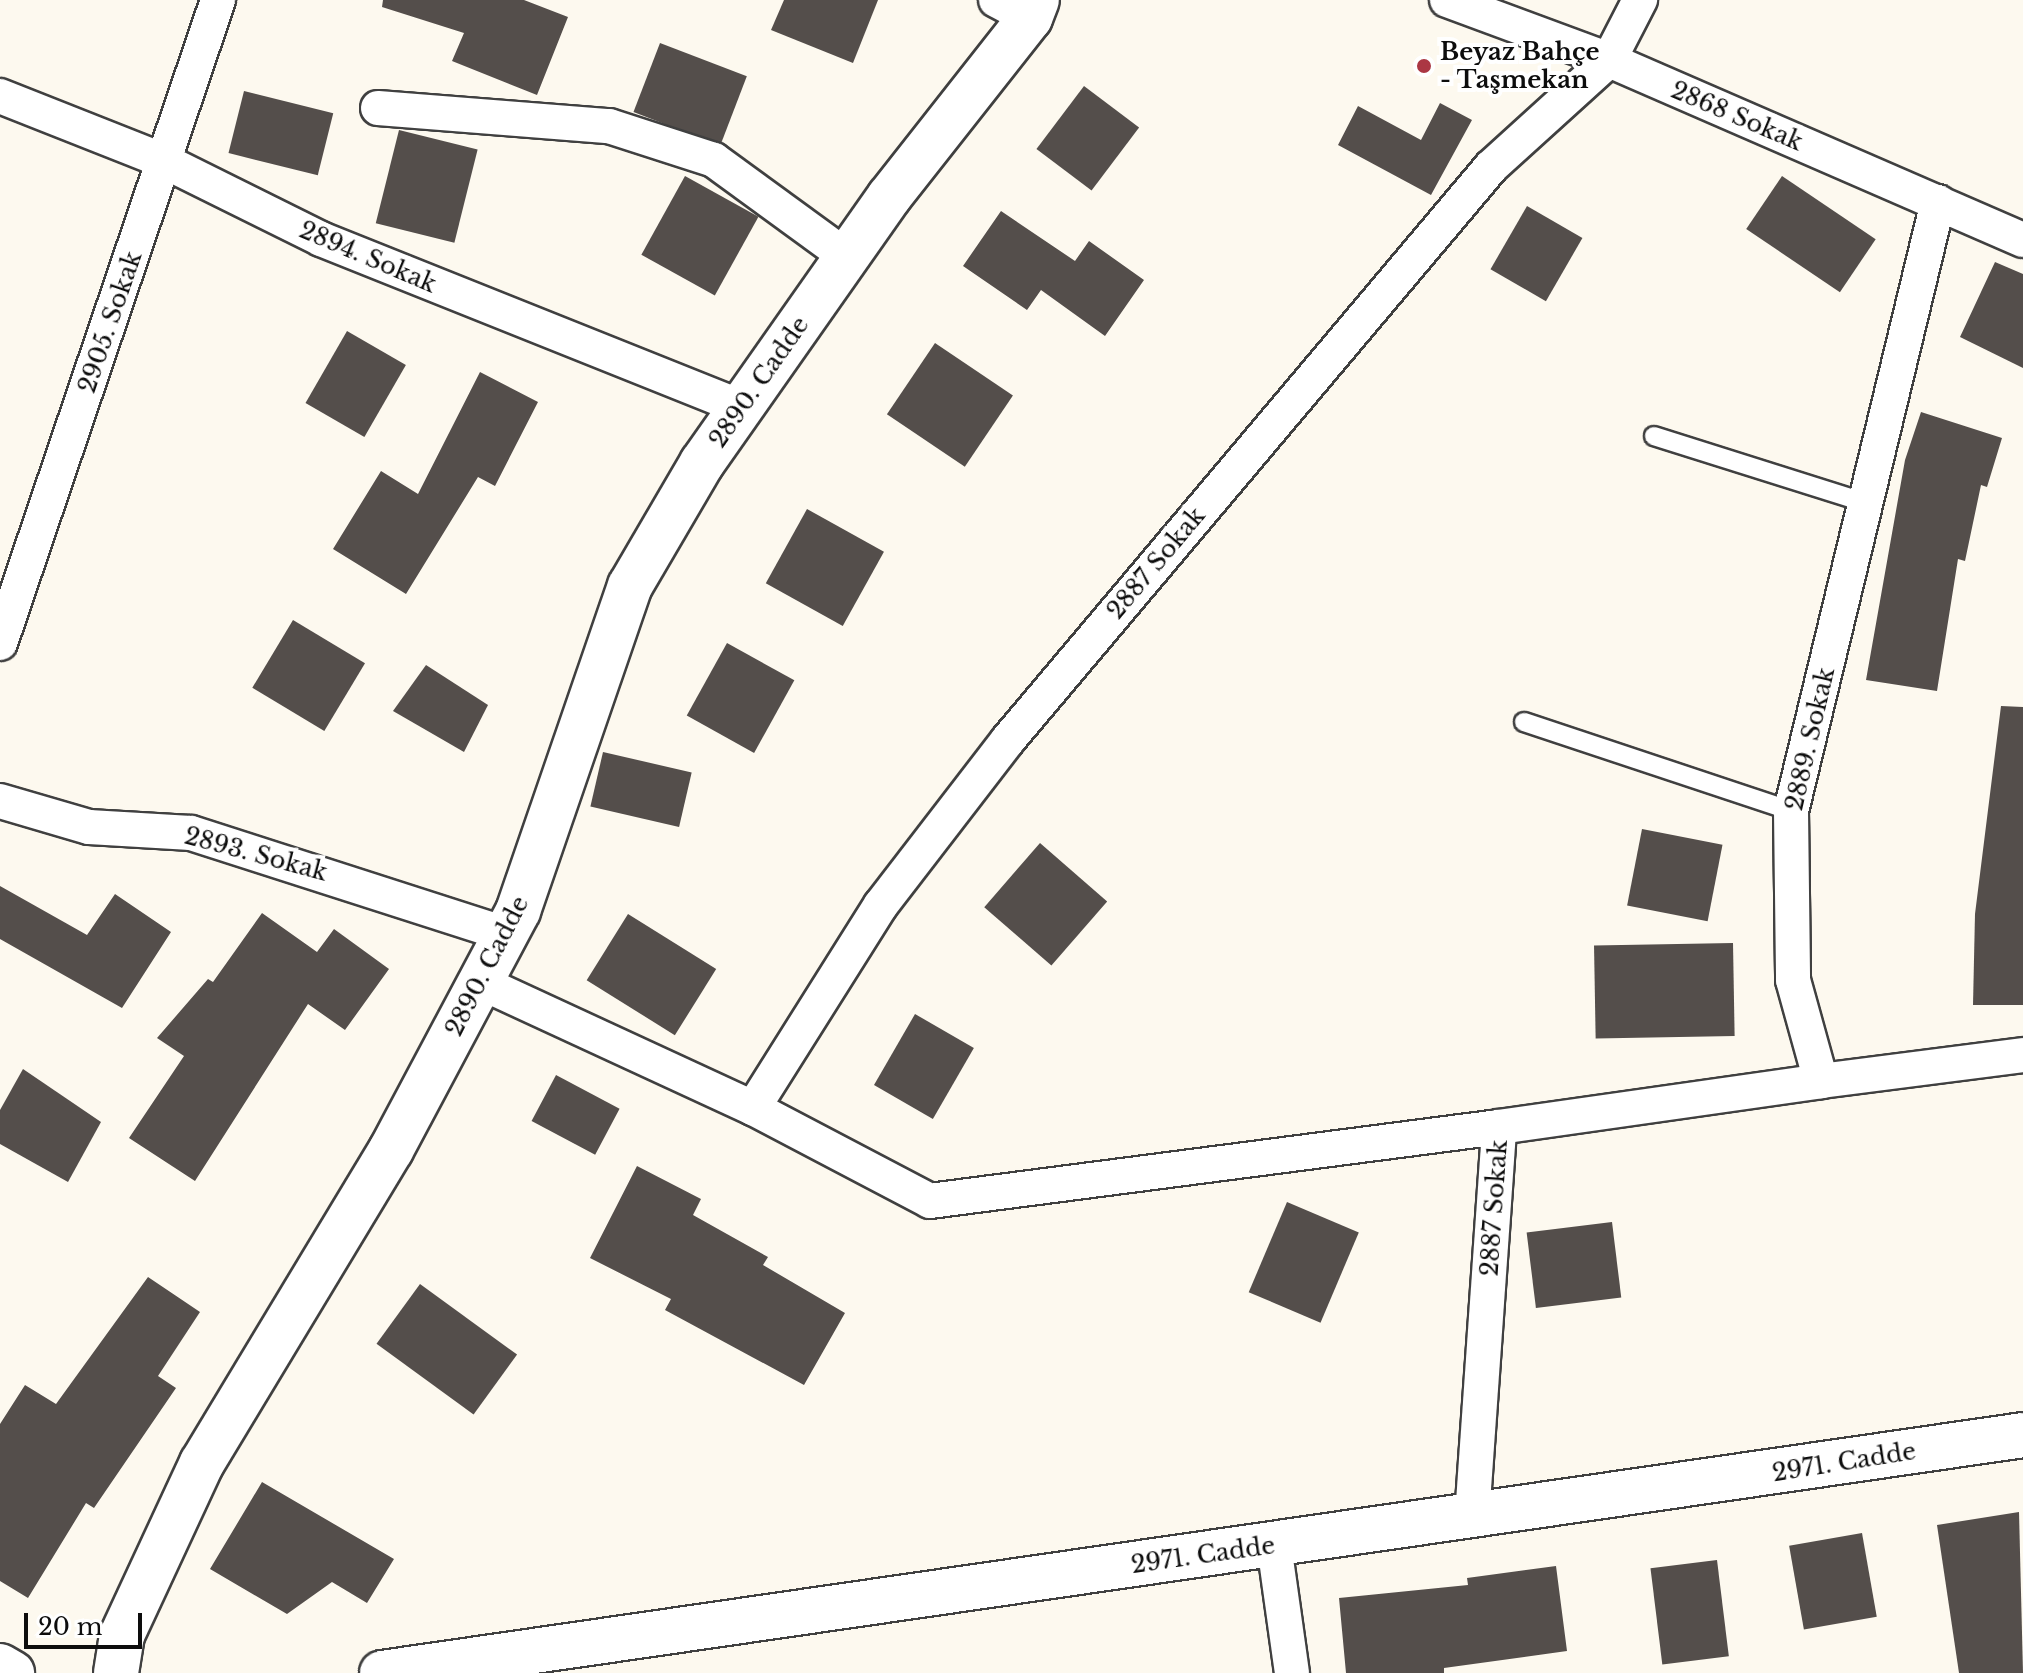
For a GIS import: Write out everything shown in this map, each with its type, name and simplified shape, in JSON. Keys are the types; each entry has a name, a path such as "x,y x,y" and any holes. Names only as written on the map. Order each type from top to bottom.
{"street":[{"name":"2905. Sokak","path":"0,643 218,0"},
{"name":"2868 Sokak","path":"1447,0 1609,60 2023,240"},
{"path":"1609,60 1640,0"},
{"name":"2890. Cadde","path":"116,1673 122,1635 202,1463 391,1150 506,934 630,586 741,407 1021,6"},
{"name":"2887 Sokak","path":"753,1108 881,905 1008,740 1491,167 1609,60"},
{"name":"2894. Sokak","path":"0,96 164,161 321,239 741,407"},
{"path":"378,108 609,126 714,160 847,257"},
{"name":"2889. Sokak","path":"1821,1081 1793,980 1791,811 1938,202"},
{"name":"2893. Sokak","path":"0,801 89,827 191,833 506,934"},
{"path":"480,982 753,1108 930,1201 1499,1127"},
{"path":"1821,1081 2023,1055"},
{"name":"2887 Sokak","path":"1472,1517 1499,1127 1821,1081"},
{"name":"2971. Cadde","path":"382,1673 2023,1435"},
{"path":"1274,1545 1292,1673"},
{"path":"0,1666 12,1673"}],"lane":[{"path":"1654,436 1866,503"},
{"path":"1524,722 1791,811"}],"building":[{"path":"383,0 524,0 568,17 537,95 452,61 464,33 382,7"},
{"path":"784,0 878,0 853,63 771,30"},
{"path":"660,43 747,76 720,145 633,112"},
{"path":"1084,86 1139,128 1092,191 1036,149"},
{"path":"244,91 333,113 318,175 229,153"},
{"path":"1440,103 1472,120 1431,195 1338,145 1358,106 1421,140"},
{"path":"399,130 478,150 454,243 376,223"},
{"path":"685,176 758,217 715,295 641,255"},
{"path":"1782,176 1876,239 1840,292 1746,229"},
{"path":"1527,206 1582,238 1546,301 1490,269"},
{"path":"1001,211 1075,261 1089,241 1144,280 1105,336 1041,290 1027,310 963,266"},
{"path":"1995,262 2023,274 2023,368 1960,337"},
{"path":"347,331 406,365 364,437 306,403"},
{"path":"935,343 1013,396 965,467 887,414"},
{"path":"480,372 538,402 495,486 478,477 406,594 333,549 381,471 418,494"},
{"path":"1921,412 2002,438 1987,487 1981,485 1965,561 1958,559 1937,691 1866,680 1905,460"},
{"path":"807,509 884,552 843,626 766,583"},
{"path":"293,620 365,663 324,731 252,688"},
{"path":"727,643 794,680 754,753 687,716"},
{"path":"426,665 488,705 464,752 393,711"},
{"path":"2001,706 2023,707 2023,1005 1973,1005 1975,914"},
{"path":"603,752 692,772 679,827 590,807"},
{"path":"1642,829 1722,845 1708,921 1627,906"},
{"path":"1040,843 1107,901 1051,966 984,907"},
{"path":"0,886 87,935 115,894 171,932 122,1008 0,939"},
{"path":"262,913 317,952 334,929 389,969 345,1030 308,1004 195,1181 129,1138 184,1056 157,1038 208,979 213,982"},
{"path":"628,914 716,969 675,1035 587,980"},
{"path":"1733,943 1735,1036 1596,1038 1594,945"},
{"path":"915,1014 974,1048 933,1119 874,1085"},
{"path":"23,1069 101,1122 68,1182 0,1144 0,1110"},
{"path":"556,1075 620,1109 595,1155 532,1121"},
{"path":"637,1166 701,1199 693,1215 768,1257 763,1265 845,1313 804,1385 665,1310 671,1299 590,1258"},
{"path":"1287,1202 1359,1232 1321,1323 1249,1292"},
{"path":"1612,1222 1621,1297 1536,1308 1527,1232"},
{"path":"148,1277 200,1312 158,1376 176,1388 94,1508 86,1503 28,1598 0,1581 0,1424 25,1385 56,1404"},
{"path":"420,1284 517,1355 474,1414 377,1344"},
{"path":"262,1482 394,1559 367,1603 332,1582 287,1614 210,1569"},
{"path":"2019,1512 2023,1673 1959,1673 1937,1525"},
{"path":"1862,1533 1877,1617 1804,1630 1789,1546"},
{"path":"1717,1560 1729,1656 1662,1664 1650,1568"},
{"path":"1556,1566 1567,1651 1444,1668 1444,1673 1346,1673 1339,1598 1468,1585 1467,1578"}],"place":[{"name":"Beyaz Bahçe - Taşmekan","path":"1424,66"}]}
